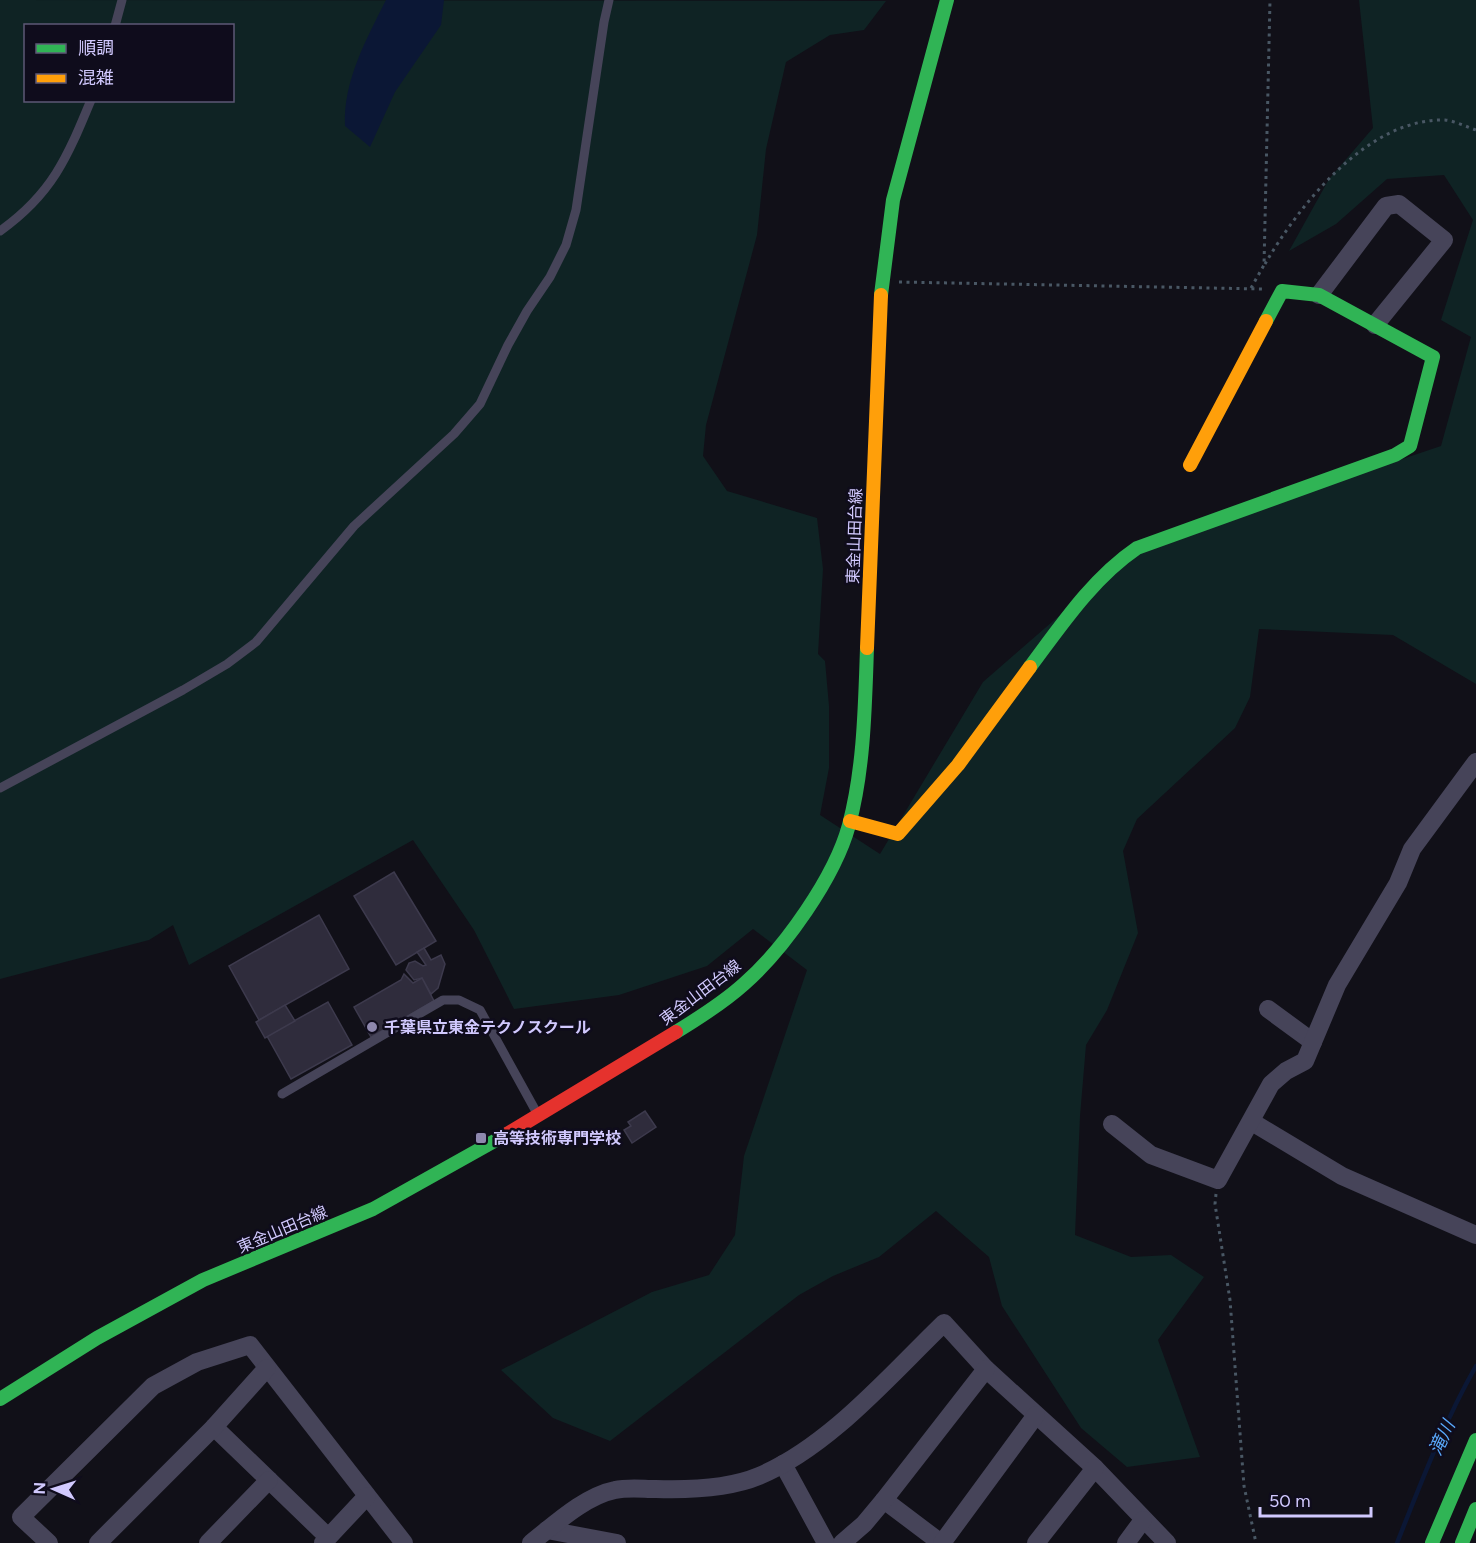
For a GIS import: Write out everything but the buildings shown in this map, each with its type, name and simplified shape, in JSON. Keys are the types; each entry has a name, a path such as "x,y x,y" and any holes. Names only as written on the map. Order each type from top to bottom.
{"main road":[{"name":"東金山田台線","path":"0,1399 97,1338 203,1280 373,1209 538,1116 684,1027 744,984 794,928 829,874 850,821 860,760 865,693 879,309 893,200 931,67 947,0"},
{"path":"850,821 898,834 929,803 1069,616 1121,557 1137,548 1395,455 1410,446 1433,357 1319,295 1282,291 1190,465"},
{"path":"1432,1543 1476,1440"},
{"path":"1462,1543 1476,1509"}],"street":[{"path":"1319,295 1386,206 1399,204 1444,240 1376,325"},
{"path":"1112,1124 1151,1155 1218,1180 1271,1084 1286,1071 1305,1061 1337,985 1398,883 1412,849 1476,762"},
{"path":"1268,1009 1313,1042"},
{"path":"1252,1122 1342,1176 1476,1235"},
{"path":"531,1543 597,1495 616,1489 688,1490 730,1484 758,1477 783,1464 819,1443 944,1323 986,1370 1095,1468 1167,1543"},
{"path":"48,1543 21,1517 153,1386 197,1362 250,1345 404,1543"},
{"path":"98,1543 214,1427 267,1368"},
{"path":"842,1543 864,1524 884,1500 986,1370"},
{"path":"884,1500 941,1543 1036,1415"},
{"path":"214,1427 326,1540 367,1496"},
{"path":"783,1464 826,1543"},
{"path":"1036,1543 1095,1468"},
{"path":"208,1543 269,1480"},
{"path":"1126,1543 1143,1520"},
{"path":"547,1530 617,1543"}],"lane":[{"path":"116,24 122,0"},
{"path":"0,788 183,690 227,664 256,642 354,526 454,434 480,404 508,345 550,277 566,246 576,210 609,0"},
{"path":"0,231 20,217 49,187 70,151 90,102"},
{"path":"282,1094 443,1000 459,1000 480,1010 538,1116"}],"path":[{"path":"1264,265 1270,0"},
{"path":"1251,288 1303,206 1332,175 1370,146 1408,126 1446,120 1476,130"},
{"path":"883,281 1251,288 1282,291"},
{"path":"1218,1180 1215,1204 1230,1300 1244,1486 1256,1543"}],"green space":[{"path":"0,0 886,1 864,30 830,35 786,62 766,149 757,235 706,425 703,456 727,491 817,518 823,569 818,654 825,661 829,706 829,768 820,815 880,854 983,682 1137,548 1441,446 1471,337 1441,320 1473,220 1444,175 1387,179 1336,224 1289,251 1329,179 1373,128 1359,0 1476,0 1476,684 1393,635 1259,629 1250,697 1235,728 1137,819 1123,851 1138,933 1107,1010 1086,1045 1080,1116 1075,1235 1131,1257 1171,1255 1204,1277 1158,1340 1200,1457 1127,1467 1081,1428 1002,1306 989,1257 936,1211 879,1257 833,1276 799,1295 610,1441 553,1418 501,1370 652,1292 709,1275 735,1235 744,1156 807,970 753,929 707,966 619,995 514,1009 474,930 413,840 189,965 173,925 149,940 0,979"}],"water":[{"path":"386,0 444,0 441,25 395,92 370,147 345,126 345,109 357,61"}],"waterway":[{"name":"滝川","path":"1397,1543 1443,1431 1476,1366"}],"traffic: fast":[{"path":"881,295 893,200 947,0"},
{"path":"1030,667 1092,587 1137,548 1395,455 1410,446 1433,357 1319,295 1282,291 1266,321"},
{"path":"676,1032 728,997 759,969 791,932 832,867 849,825 858,782 863,737 867,648"},
{"path":"0,1399 97,1338 203,1280 373,1209 507,1134"},
{"path":"1432,1543 1476,1440"},
{"path":"1462,1543 1476,1509"}],"traffic: slow":[{"path":"867,648 881,295"},
{"path":"1190,465 1266,321"},
{"path":"850,821 898,834 958,765 1030,667"}],"traffic: jam":[{"path":"507,1134 676,1032"}],"place":[{"name":"千葉県立東金テクノスクール","path":"372,1027"},
{"name":"高等技術専門学校","path":"481,1138"}]}
